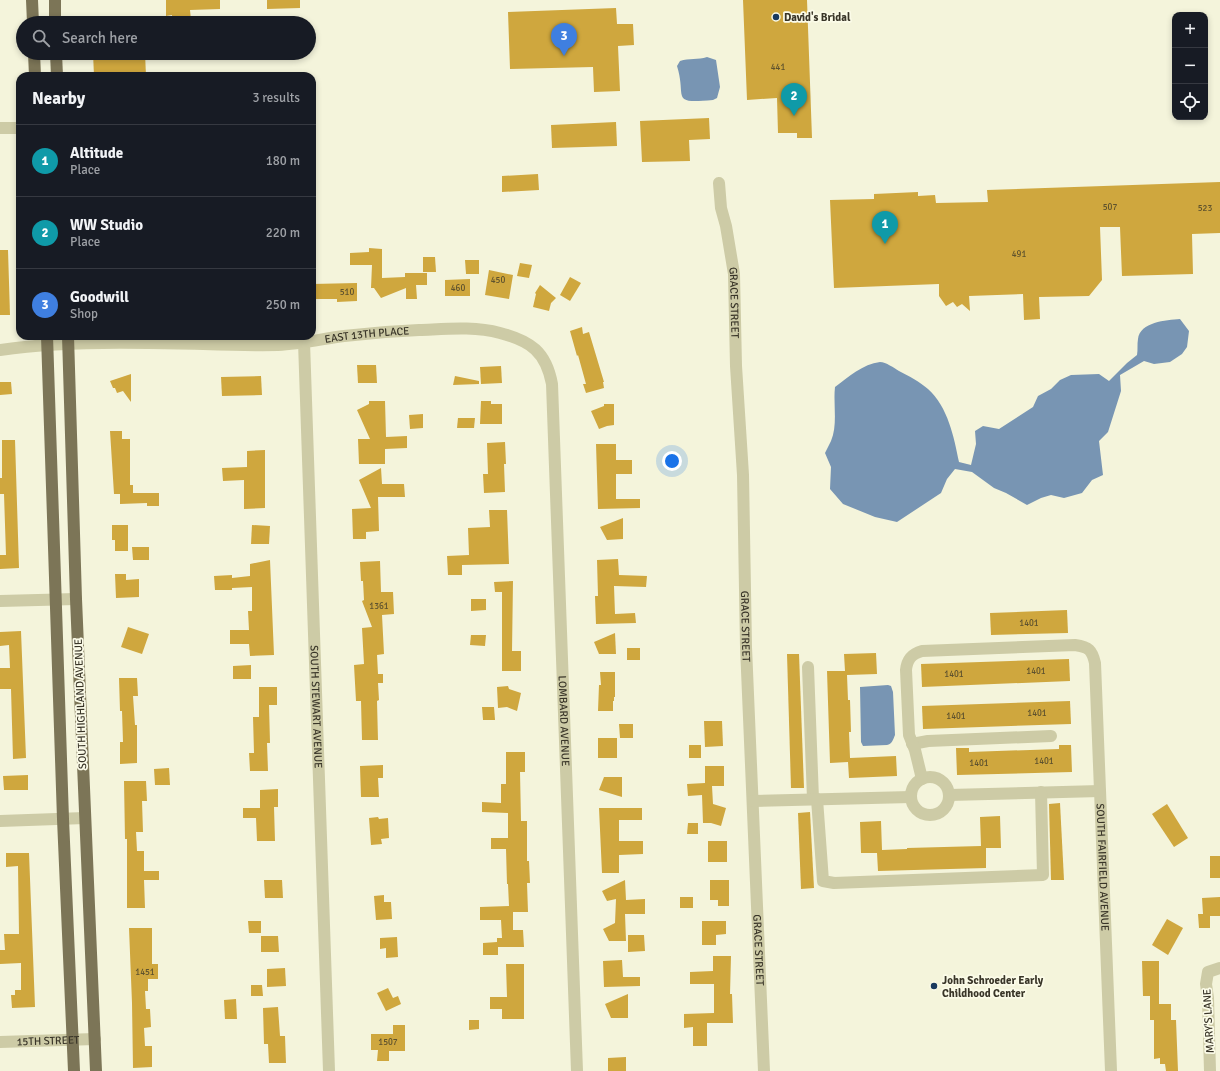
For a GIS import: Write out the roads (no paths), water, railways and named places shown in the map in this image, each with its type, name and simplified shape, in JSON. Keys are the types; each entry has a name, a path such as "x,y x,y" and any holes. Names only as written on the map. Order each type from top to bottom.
{"main road":[{"path":"32,0 33,16"},
{"path":"55,0 55,16"},
{"path":"34,60 35,72"},
{"path":"56,60 57,72"},
{"name":"SOUTH HIGHLAND AVENUE","path":"68,340 76,599 96,1071"},
{"name":"SOUTH HIGHLAND AVENUE","path":"48,341 55,600 74,1071"}],"street":[{"path":"0,128 16,128"},
{"name":"GRACE STREET","path":"719,183 721,208 726,226 734,274 736,366 743,475 746,647 764,1071"},
{"name":"EAST 13TH PLACE","path":"0,350 48,341 68,340 215,345 279,345 372,332 457,328 490,331 518,339 537,350 545,360 550,371"},
{"name":"SOUTH STEWART AVENUE","path":"304,342 329,1071"},
{"name":"LOMBARD AVENUE","path":"550,371 552,384 576,1071"},
{"path":"0,602 76,599"},
{"name":"SOUTH FAIRFIELD AVENUE","path":"912,744 909,735 908,723 906,670 908,659 917,652 1075,645 1083,646 1093,654 1095,663 1111,1071"},
{"path":"808,667 815,799 823,881 834,883 1043,875 1040,792"},
{"path":"922,779 912,744 928,741 1051,736"},
{"path":"932,777 938,778 946,785 950,795 944,810 934,814 923,814 915,807 911,797 914,786 922,779 932,777"},
{"path":"950,795 1100,791"},
{"path":"753,801 911,797"},
{"path":"0,821 85,818"},
{"name":"MARY'S LANE","path":"1210,1071 1208,998 1206,984 1214,970"},
{"name":"15TH STREET","path":"0,1042 95,1039"}],"water":[{"path":"707,57 716,60 720,87 717,98 713,100 699,101 690,101 685,99 681,92 680,77 677,66 680,61"},
{"path":"1180,319 1189,331 1187,347 1182,354 1170,362 1154,364 1144,361 1120,375 1121,391 1108,432 1099,441 1103,475 1092,480 1082,493 1064,498 1051,495 1027,505 994,488 972,472 955,469 947,479 941,493 897,522 875,517 843,504 830,489 831,467 825,453 833,435 835,421 835,387 850,375 868,365 880,362 890,365 928,389 941,404 945,413 955,443 959,462 971,465 976,444 975,431 983,426 999,429 1033,407 1038,396 1051,389 1060,380 1071,375 1099,374 1109,381 1137,355 1138,339 1143,329 1148,325 1161,321"},
{"path":"891,686 893,692 894,739 887,745 863,746 861,742 860,687"}],"place":[{"name":"David's Bridal","path":"776,17"},
{"name":"Goodwill","path":"564,56"},
{"name":"WW Studio","path":"794,116"},
{"name":"Altitude","path":"885,244"},
{"name":"John Schroeder Early Childhood Center","path":"934,986"}]}
